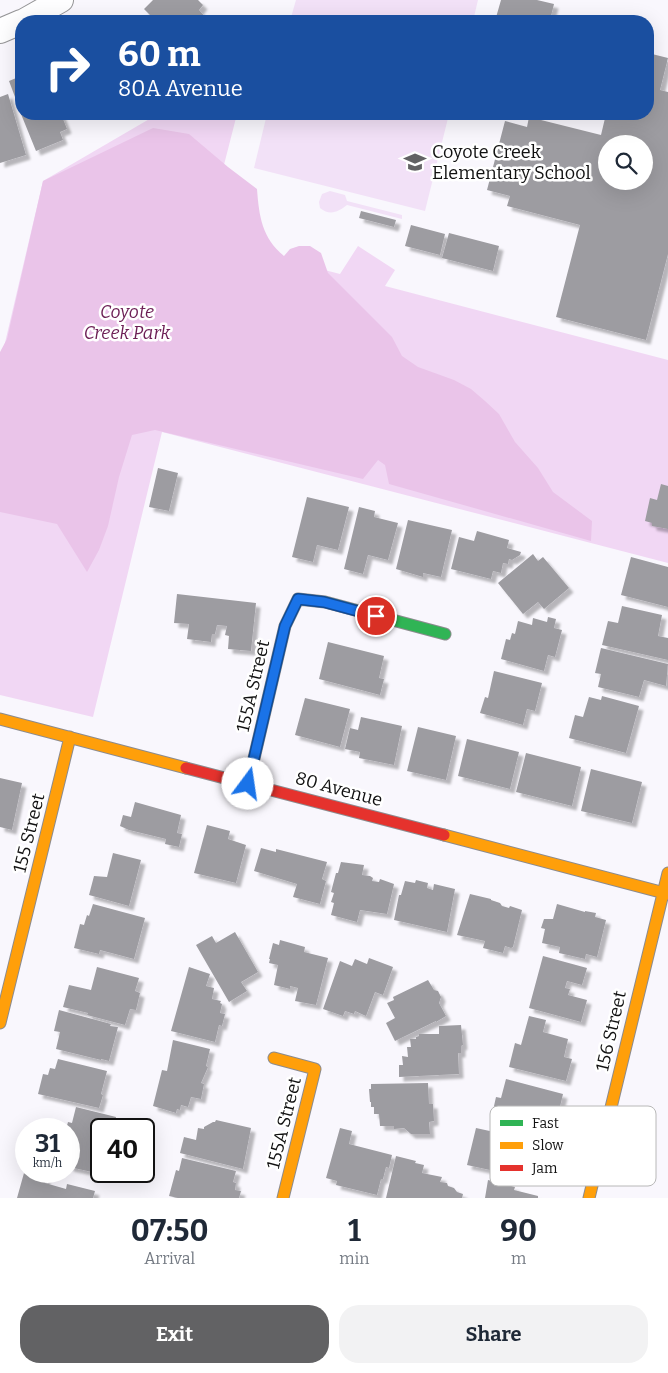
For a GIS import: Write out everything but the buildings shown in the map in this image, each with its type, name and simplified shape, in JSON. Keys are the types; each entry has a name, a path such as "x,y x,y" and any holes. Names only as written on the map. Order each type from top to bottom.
{"street":[{"path":"34,15 61,0"},
{"path":"0,31 15,25"},
{"name":"155A Street","path":"248,784 285,626 298,599 324,602 446,634"},
{"name":"80 Avenue","path":"0,719 666,893"},
{"name":"155 Street","path":"0,1024 3,996 70,738"},
{"name":"156 Street","path":"612,1106 666,893 668,873"},
{"name":"155A Street","path":"274,1058 315,1069 283,1198"}],"green space":[{"name":"Coyote Creek Park","path":"148,120 235,120 205,239 340,274 358,246 395,270 385,286 668,360 668,563 162,432 93,717 0,695 0,364 43,181"},
{"name":"Coyote Creek Park","path":"153,128 189,134 257,189 259,208 266,234 284,256 290,249 299,246 310,246 321,253 328,273 392,337 402,356 418,367 454,380 471,389 499,414 515,442 538,468 553,492 592,521 591,541 389,484 385,465 378,460 363,479 155,430 132,435 119,477 108,526 99,550 87,572 57,524 0,512 0,352 7,339 43,181"}],"shaded area":[{"path":"296,0 478,0 474,15 292,15"},
{"path":"266,120 448,120 425,211 254,168"},
{"path":"330,191 345,195 347,201 402,215 402,219 347,205 337,211 327,212 320,208 319,202 322,194"}],"traffic: fast":[{"path":"248,784 285,626 298,599 325,602 445,634"}],"traffic: slow":[{"path":"0,719 186,768"},
{"path":"0,1023 70,737"},
{"path":"444,835 668,894"},
{"path":"611,1106 668,873"},
{"path":"274,1058 315,1069 283,1198"},
{"path":"589,1198 592,1186"}],"traffic: jam":[{"path":"186,768 444,835"}],"place":[{"name":"Coyote Creek Elementary School","path":"415,162"}],"route":[{"path":"248,784 285,626 298,599 324,602 376,616"}]}
